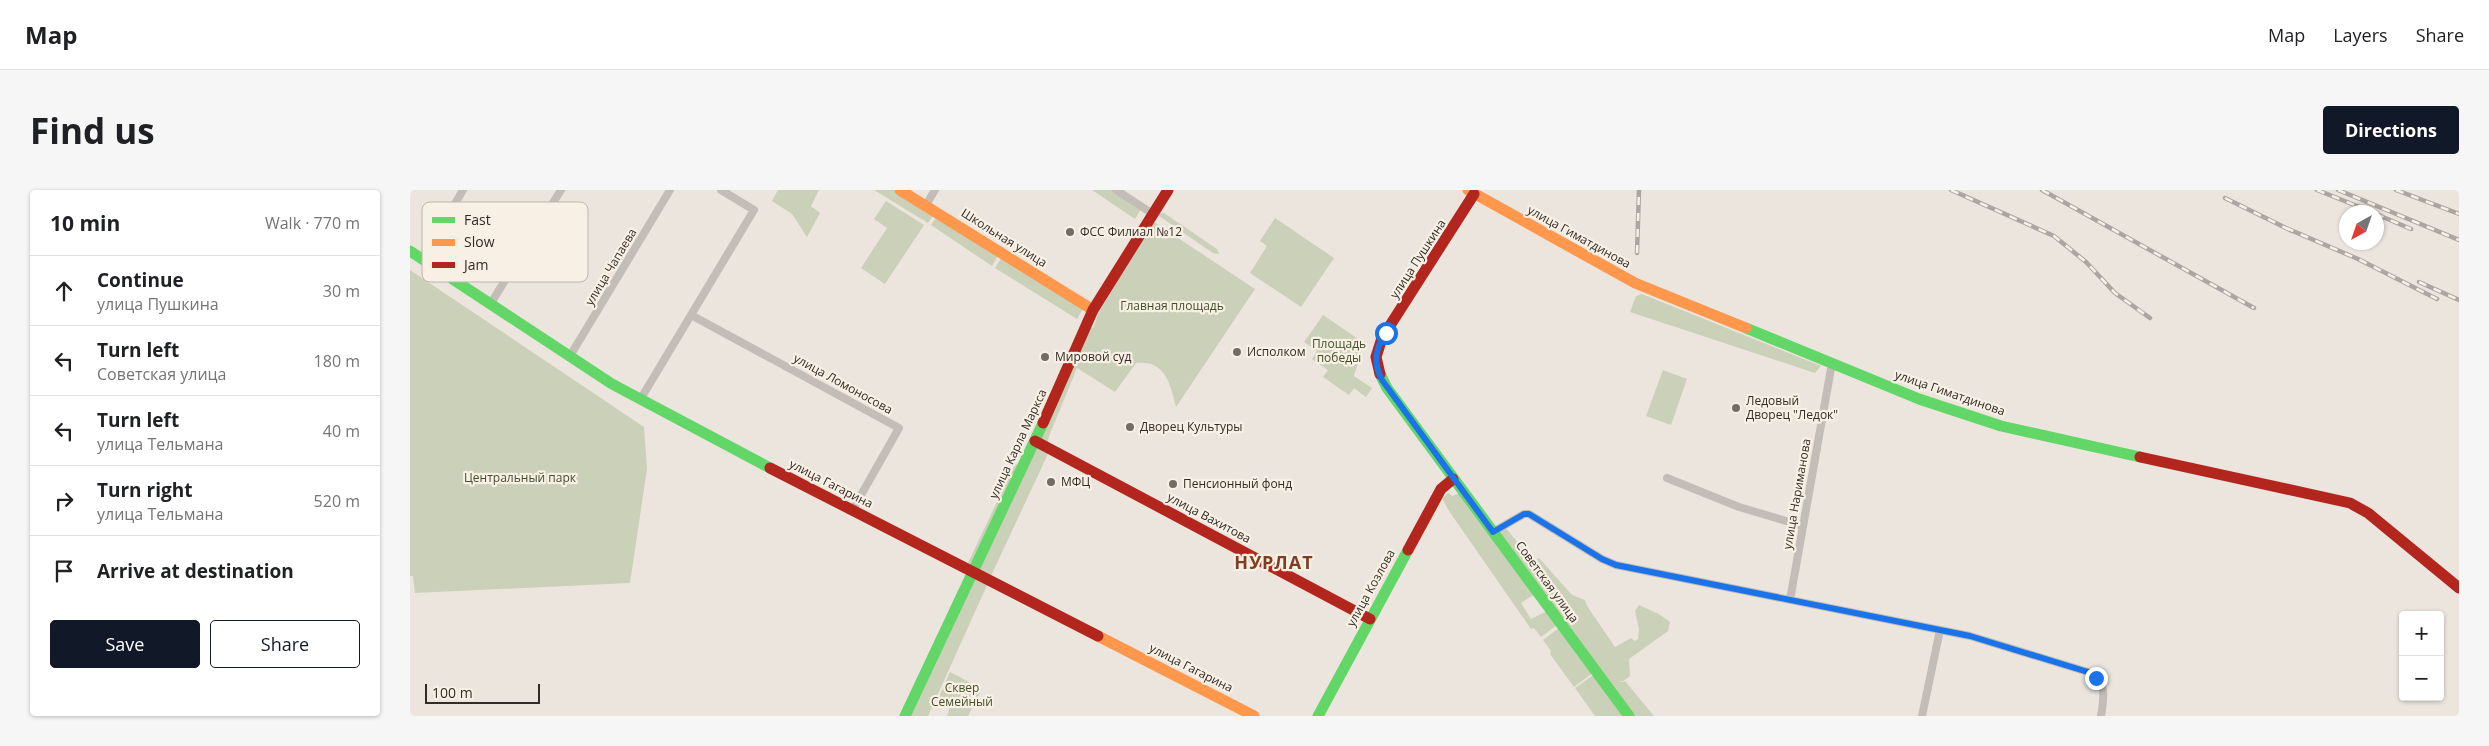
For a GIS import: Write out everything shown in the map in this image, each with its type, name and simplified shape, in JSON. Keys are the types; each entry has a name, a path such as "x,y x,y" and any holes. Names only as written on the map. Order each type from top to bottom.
{"street":[{"path":"456,202 463,190"},
{"path":"554,202 561,190"},
{"name":"улица Чапаева","path":"570,356 670,190"},
{"path":"640,400 754,210 721,190"},
{"name":"Школьная улица","path":"900,190 1093,310"},
{"path":"926,205 935,190"},
{"path":"1116,190 1153,214"},
{"name":"улица Карла Маркса","path":"905,716 1035,442 1093,310 1168,190"},
{"name":"улица Гиматдинова","path":"1471,192 1634,283 1920,399 2001,426 2350,503 2378,520 2459,588"},
{"name":"улица Пушкина","path":"1376,366 1375,354 1382,338 1471,192"},
{"name":"улица Гагарина","path":"410,251 422,258"},
{"name":"улица Гагарина","path":"459,282 640,400 852,511 1254,716"},
{"path":"491,303 504,282"},
{"name":"улица Ломоносова","path":"692,315 899,428 852,511"},
{"name":"улица Нариманова","path":"1790,600 1832,363"},
{"name":"Советская улица","path":"1376,366 1387,388 1629,716"},
{"name":"улица Вахитова","path":"1035,442 1370,619"},
{"name":"улица Козлова","path":"1318,716 1441,489 1453,478"},
{"path":"1667,478 1739,507 1803,526"},
{"path":"1493,532 1524,514 1529,514 1602,559 1616,565 1940,630 2028,653 2088,672 2096,678 2104,692 2101,716"},
{"path":"1922,716 1940,630"}],"green space":[{"path":"778,190 819,190 811,206 820,213 807,237 792,214 772,201"},
{"path":"874,190 894,190 934,214 928,223"},
{"path":"1092,190 1112,190 1141,209 1135,219"},
{"path":"886,201 924,225 885,284 861,268 887,228 874,219"},
{"path":"1161,213 1164,213 1217,249 1219,254 1213,253 1159,216"},
{"path":"937,216 999,254 992,266 931,225"},
{"path":"1275,218 1334,258 1301,307 1250,273 1267,246 1260,241"},
{"name":"Главная площадь","path":"1154,222 1255,289 1176,407 1169,382 1165,375 1154,365 1136,363 1115,392 1077,368 1049,436 1047,446 1037,441 1088,327 1093,328 1099,312"},
{"path":"1002,257 1084,307 1077,319 995,268"},
{"name":"Центральный парк","path":"410,270 422,278 422,282 428,282 644,427 647,469 630,583 415,593 413,576 410,576"},
{"path":"1642,294 1821,366 1815,373 1630,312 1636,296"},
{"name":"Площадь победы","path":"1323,315 1364,343 1354,376 1372,388 1366,397 1354,388 1349,395 1323,377 1328,370 1312,359 1317,351 1304,342"},
{"path":"1663,370 1687,379 1671,425 1646,416"},
{"path":"1035,445 1048,452 1047,456 990,578 976,571"},
{"path":"1015,464 1022,467 972,569 967,565"},
{"path":"1449,493 1452,496 1460,493 1535,594 1521,603 1531,619 1547,611 1557,625 1541,637 1534,628 1531,629 1449,511 1442,498"},
{"path":"1504,526 1534,562 1539,558 1572,595 1585,600 1587,606 1615,647 1631,638 1635,641 1638,639 1639,629 1635,611 1639,605 1659,614 1670,622 1668,631 1629,659 1630,676 1623,681 1618,681 1623,682 1625,681 1654,716 1631,716 1495,532"},
{"path":"974,576 988,583 928,716 908,716"},
{"path":"1559,628 1594,672 1574,687 1550,654 1551,651 1543,640"},
{"name":"Сквер Семейный","path":"950,672 982,689 968,716 947,716 951,704 939,697"},
{"path":"1596,673 1627,716 1595,716 1575,688"}],"railway":[{"path":"1637,253 1639,190"},
{"path":"1951,190 2054,236 2086,262 2115,293 2150,318"},
{"path":"2042,190 2254,308"},
{"path":"2317,190 2354,205"},
{"path":"2338,190 2459,240"},
{"path":"2396,190 2459,214"},
{"path":"2225,198 2292,231"},
{"path":"2384,217 2411,229"},
{"path":"2286,228 2358,259 2437,299"},
{"path":"2419,282 2459,300"}],"traffic: fast":[{"path":"410,251 422,259"},
{"path":"457,282 612,384 770,468"},
{"path":"1746,328 1919,399 2001,426 2140,457"},
{"path":"1380,374 1387,388 1629,716"},
{"path":"905,716 1043,423"},
{"path":"1318,716 1408,550"}],"traffic: slow":[{"path":"900,190 1093,310"},
{"path":"1468,190 1635,283 1746,328"},
{"path":"1098,636 1254,716"}],"traffic: jam":[{"path":"1043,423 1093,310 1168,190"},
{"path":"1380,374 1376,357 1382,338 1474,194"},
{"path":"1035,441 1370,619"},
{"path":"2140,457 2350,503 2368,513 2459,588"},
{"path":"770,468 1098,636"},
{"path":"1408,550 1441,489 1453,479"}],"place":[{"name":"ФСС Филиал №12","path":"1070,232"},
{"name":"Исполком","path":"1237,352"},
{"name":"Мировой суд","path":"1045,357"},
{"name":"Ледовый Дворец \"Ледок\"","path":"1736,408"},
{"name":"Дворец Культуры","path":"1130,427"},
{"name":"МФЦ","path":"1051,482"},
{"name":"Пенсионный фонд","path":"1173,484"}],"district":[{"name":"НУРЛАТ","path":"1274,563"}],"route":[{"path":"1386,333 1375,354 1379,375 1493,532 1524,514 1529,514 1602,559 1616,565 1970,636 2088,672 2096,678"}]}
